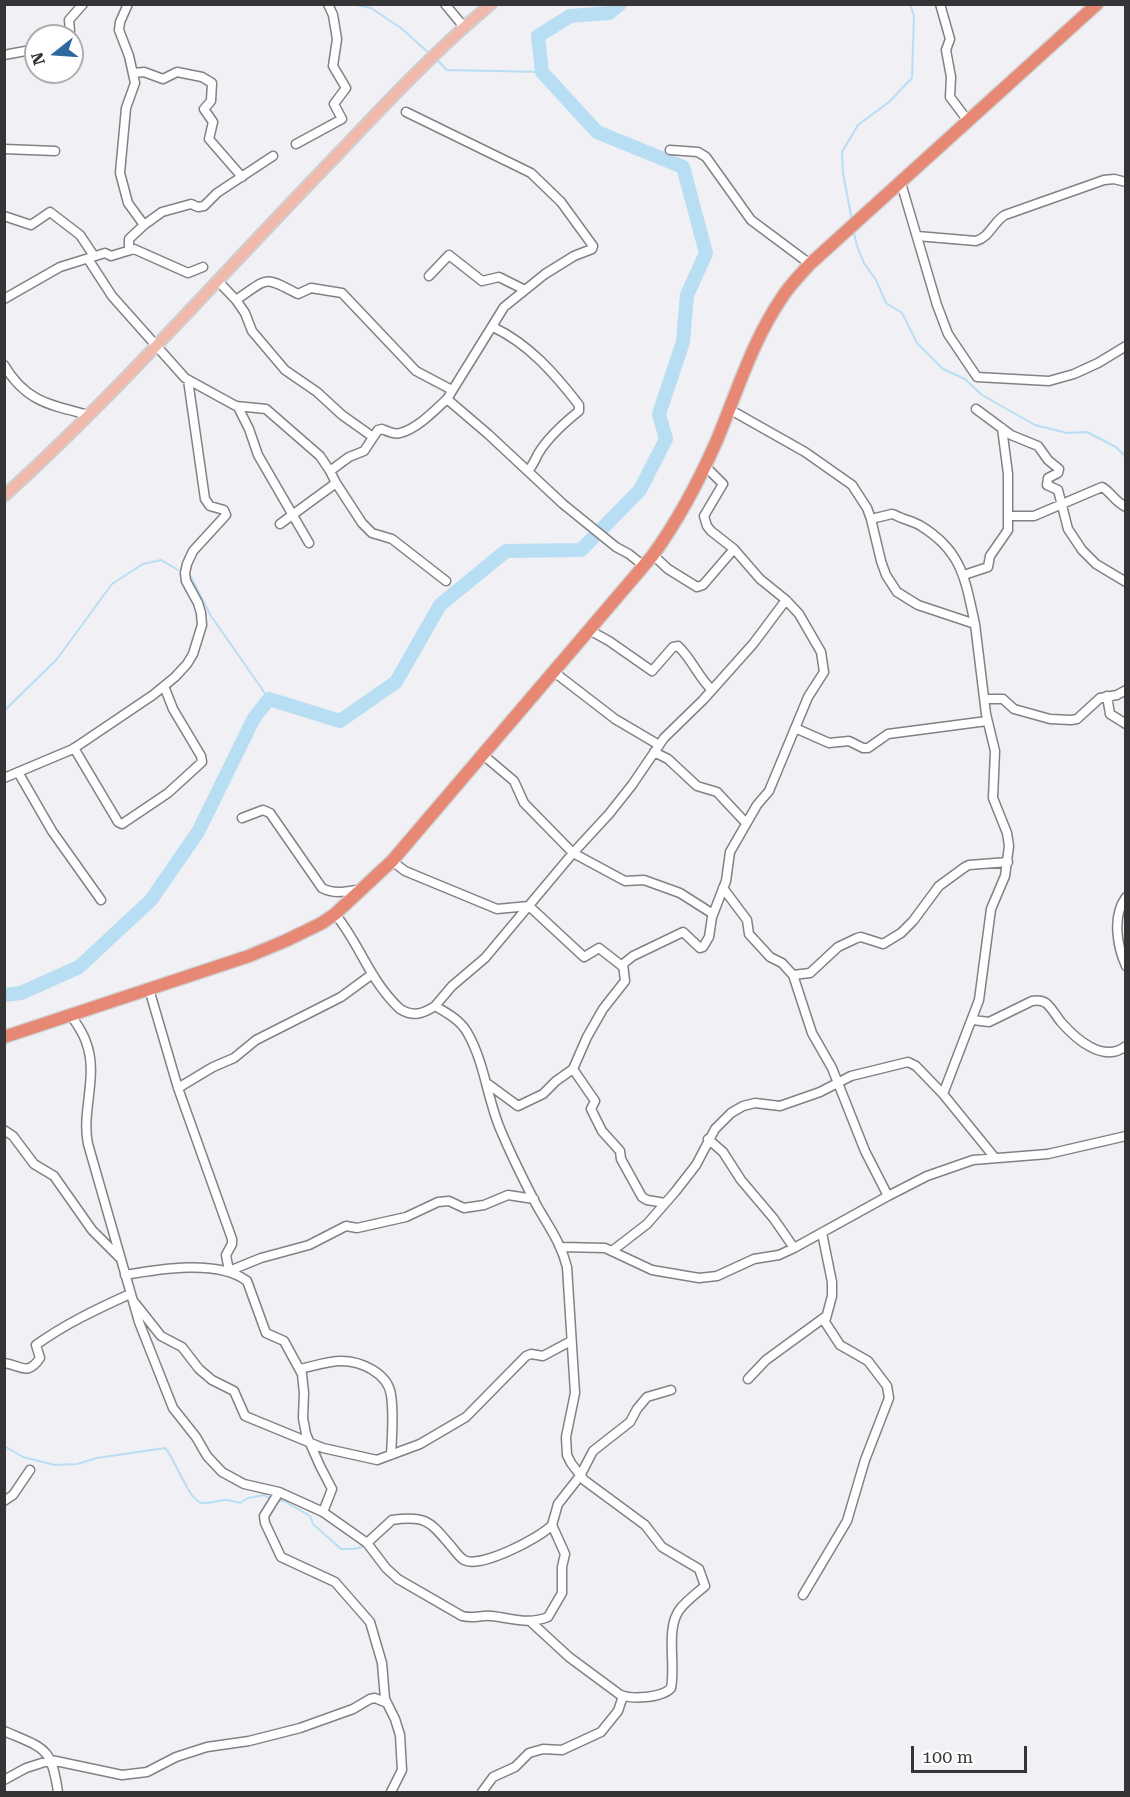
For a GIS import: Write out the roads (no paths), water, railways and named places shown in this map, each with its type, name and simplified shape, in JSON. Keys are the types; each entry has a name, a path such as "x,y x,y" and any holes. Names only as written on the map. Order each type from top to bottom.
{"highway":[{"path":"4,1036 262,951 322,923 363,889 392,861 653,555 682,512 705,466 748,362 776,306 790,286 810,264 1097,4"}],"main road":[{"path":"4,496 123,382 217,280 422,66 491,4"}],"street":[{"path":"69,24 69,20 83,4"},
{"path":"128,4 119,30 134,73 135,86 126,112 120,173 128,203 144,225"},
{"path":"296,144 342,119 334,104 346,88 332,63 337,39 333,15 328,4"},
{"path":"445,4 464,27"},
{"path":"940,4 950,37 946,50 951,77 950,97 968,121"},
{"path":"4,55 24,51"},
{"path":"134,73 144,72 163,79 177,72 202,77 212,82 211,101 204,109 213,122 208,139 242,177"},
{"path":"330,471 349,457 364,451 379,429 394,434 410,429 447,399 504,307 574,256 592,249 593,246 561,202 531,173 406,112"},
{"path":"4,149 55,152"},
{"path":"670,150 698,152 706,157 751,220 810,264"},
{"path":"129,249 129,238 162,212 191,204 198,207 204,206 217,193 273,156"},
{"path":"917,236 982,239 1005,215 1104,180 1114,179 1125,182"},
{"path":"901,183 937,305 948,334 977,377 1054,380 1098,363 1125,346"},
{"path":"4,216 31,225 50,212 80,235 112,296 188,380 238,407 266,410 320,456 362,523 372,533 392,539 446,581"},
{"path":"4,299 60,267 105,253 111,256 129,249 137,250 188,273 203,267"},
{"path":"429,276 449,255 482,281 496,277 525,290"},
{"path":"217,280 236,300 245,313 252,331 285,370 317,392 342,415 373,437"},
{"path":"236,300 257,285 270,281 283,285 298,294 315,288 342,293 416,370 452,390"},
{"path":"493,327 513,338 547,366 579,405 579,411 558,428 528,471"},
{"path":"4,365 18,385 35,399 44,404 89,415"},
{"path":"4,778 74,748 164,686 181,671 193,654 201,625 201,613 186,581 187,564 194,551 226,515 224,510 210,506 205,499 188,380"},
{"path":"447,399 592,527 644,566"},
{"path":"238,407 258,455 309,543"},
{"path":"729,408 843,477 860,495 871,519 880,561 897,592 918,605 975,624"},
{"path":"976,409 1011,435 1038,446 1048,460 1059,469 1058,473 1048,478 1047,485 1058,490 1068,529 1082,550 1096,564 1125,582"},
{"path":"964,575 988,567 990,556 1007,533 1008,474 1002,428"},
{"path":"622,966 633,956 683,932 700,948 703,947 709,938 713,914 727,874 730,852 757,805 769,791 808,697 825,669 819,647 799,614 760,579 734,549 711,531 704,519 723,484 705,466"},
{"path":"280,524 336,483"},
{"path":"1009,516 1034,516 1102,487 1116,502 1125,507"},
{"path":"871,519 892,514 921,526 943,544 956,559 964,575 975,624 987,721 995,751 992,793 1009,840 1005,876 991,909 982,984 973,1020 943,1094"},
{"path":"653,555 668,569 697,587 704,585 734,549"},
{"path":"335,914 345,926 371,975 391,1001 406,1012 418,1014 435,1006 452,986 485,958 573,853 609,814 632,785 656,748 753,644 786,600"},
{"path":"591,630 652,671 673,647 678,646 694,665 704,683 712,690"},
{"path":"554,672 656,748 697,786 717,792 746,823"},
{"path":"74,748 118,822 123,824 168,792 202,762 201,756 173,709 164,686"},
{"path":"985,699 1002,699 1014,709 1050,719 1071,720 1077,719 1100,698 1117,695 1125,690"},
{"path":"1107,696 1110,714 1125,724"},
{"path":"795,728 829,743 849,741 868,748 888,734 987,721"},
{"path":"482,754 514,781 524,803 573,853 625,881 644,880 680,893 713,914"},
{"path":"18,772 52,831 101,900"},
{"path":"242,818 263,810 270,813 322,888 330,892 363,889"},
{"path":"392,861 405,871 497,909 529,906 584,957 599,948 622,966 625,981 603,1009 573,1069 556,1081 547,1091 521,1106 516,1105 488,1084"},
{"path":"793,975 810,973 838,946 861,937 883,944 901,933 939,886 965,867 1008,862"},
{"path":"723,888 747,920 749,934 770,957 782,963 793,975 812,1033 832,1068 865,1151 888,1196"},
{"path":"1125,897 1117,923 1125,966"},
{"path":"178,1088 213,1067 234,1058 256,1040 341,997 371,975"},
{"path":"149,989 178,1088 232,1239 226,1255 230,1271 247,1281 266,1333 284,1341 300,1369 304,1393 303,1418 309,1442 332,1489 323,1512"},
{"path":"973,1020 989,1022 1032,1000 1039,1000 1047,1004 1080,1041 1106,1053 1120,1050 1125,1046"},
{"path":"435,1006 461,1023 467,1032 488,1084 493,1110 501,1130 534,1199 562,1247 569,1281 575,1393 565,1446 571,1463 580,1476 645,1525 662,1547 699,1569 705,1586 679,1610 673,1622 674,1675 671,1688 662,1695 623,1696 569,1657 531,1622"},
{"path":"70,1014 85,1038 88,1049 91,1082 87,1138 131,1297 173,1408 196,1437 207,1456 222,1472 254,1487 279,1492 323,1512 367,1542 398,1580 462,1616 473,1618 490,1616 531,1622 548,1617 562,1593 562,1567 565,1554 552,1525"},
{"path":"612,1251 647,1224 665,1203 696,1165 708,1139 721,1120 743,1106 755,1103 780,1106 820,1092 851,1076 908,1062 916,1066 943,1094 995,1158"},
{"path":"573,1069 594,1099 595,1102 591,1109 600,1127 620,1151 621,1159 642,1197 665,1203"},
{"path":"4,1130 13,1136 34,1164 54,1176 92,1230 120,1259"},
{"path":"562,1247 596,1247 612,1251 639,1266 652,1270 699,1278 717,1276 754,1259 779,1255 794,1248 888,1196 938,1172 974,1160 1056,1152 1125,1136"},
{"path":"708,1139 723,1152 741,1180 774,1219 794,1248"},
{"path":"125,1275 165,1269 230,1271 261,1258 309,1245 346,1227 357,1228 406,1217 438,1202 449,1201 464,1208 484,1205 508,1195 534,1199"},
{"path":"803,1595 847,1521 865,1460 889,1398 887,1386 868,1362 840,1345 825,1322 832,1296 832,1282 822,1233"},
{"path":"131,1297 161,1336 182,1347 199,1369 212,1380 234,1391 245,1416 329,1450 374,1460 425,1442 466,1417 526,1356 531,1354 543,1356 571,1341"},
{"path":"4,1363 23,1369 30,1368 40,1358 36,1345 49,1335 91,1311 131,1297"},
{"path":"748,1379 766,1360 825,1317"},
{"path":"300,1369 342,1361 355,1363 378,1374 388,1385 391,1395 391,1455"},
{"path":"367,1542 392,1520 425,1520 432,1524 462,1559 475,1561 501,1554 541,1535 552,1525 561,1498 580,1476 593,1451 630,1422 643,1401 652,1395 671,1390"},
{"path":"4,1501 13,1495 30,1470"},
{"path":"279,1492 264,1516 279,1554 283,1559 335,1582 369,1619 381,1658 387,1703 399,1729 402,1764 400,1777 391,1792"},
{"path":"482,1792 493,1777 515,1767 529,1753 543,1749 562,1750 602,1732 618,1711 623,1696"},
{"path":"4,1780 26,1768 51,1760 122,1775 147,1772 176,1757 207,1747 249,1741 300,1728 353,1709 370,1699 375,1698 387,1703"},
{"path":"4,1731 44,1749 51,1760 58,1792"}],"waterway":[{"path":"351,4 371,8 401,28 431,55"},
{"path":"4,995 21,993 79,967 151,900 198,832 254,718 269,699 340,721 396,682 440,605 506,551 581,550 640,490 666,439 659,414 683,342 687,295 706,253 683,167 597,132 542,72 538,36 570,16 609,13 620,4"},
{"path":"852,221 843,173 842,152 858,125 889,102 912,78 914,16 910,4"},
{"path":"435,58 447,70 542,72"},
{"path":"853,229 864,263 876,280 886,303 902,313 917,343 943,369 965,379 982,395 1035,425 1067,433 1087,432 1116,447 1126,457"},
{"path":"4,711 57,659 112,584 143,564 161,560 178,570"},
{"path":"191,577 211,616 269,699"},
{"path":"4,1446 23,1457 55,1465 77,1464 97,1458 165,1448 192,1495 202,1503 226,1500 240,1503 248,1498 264,1495 271,1499"},
{"path":"277,1500 284,1501 310,1516 313,1524 341,1549 366,1546"}]}
